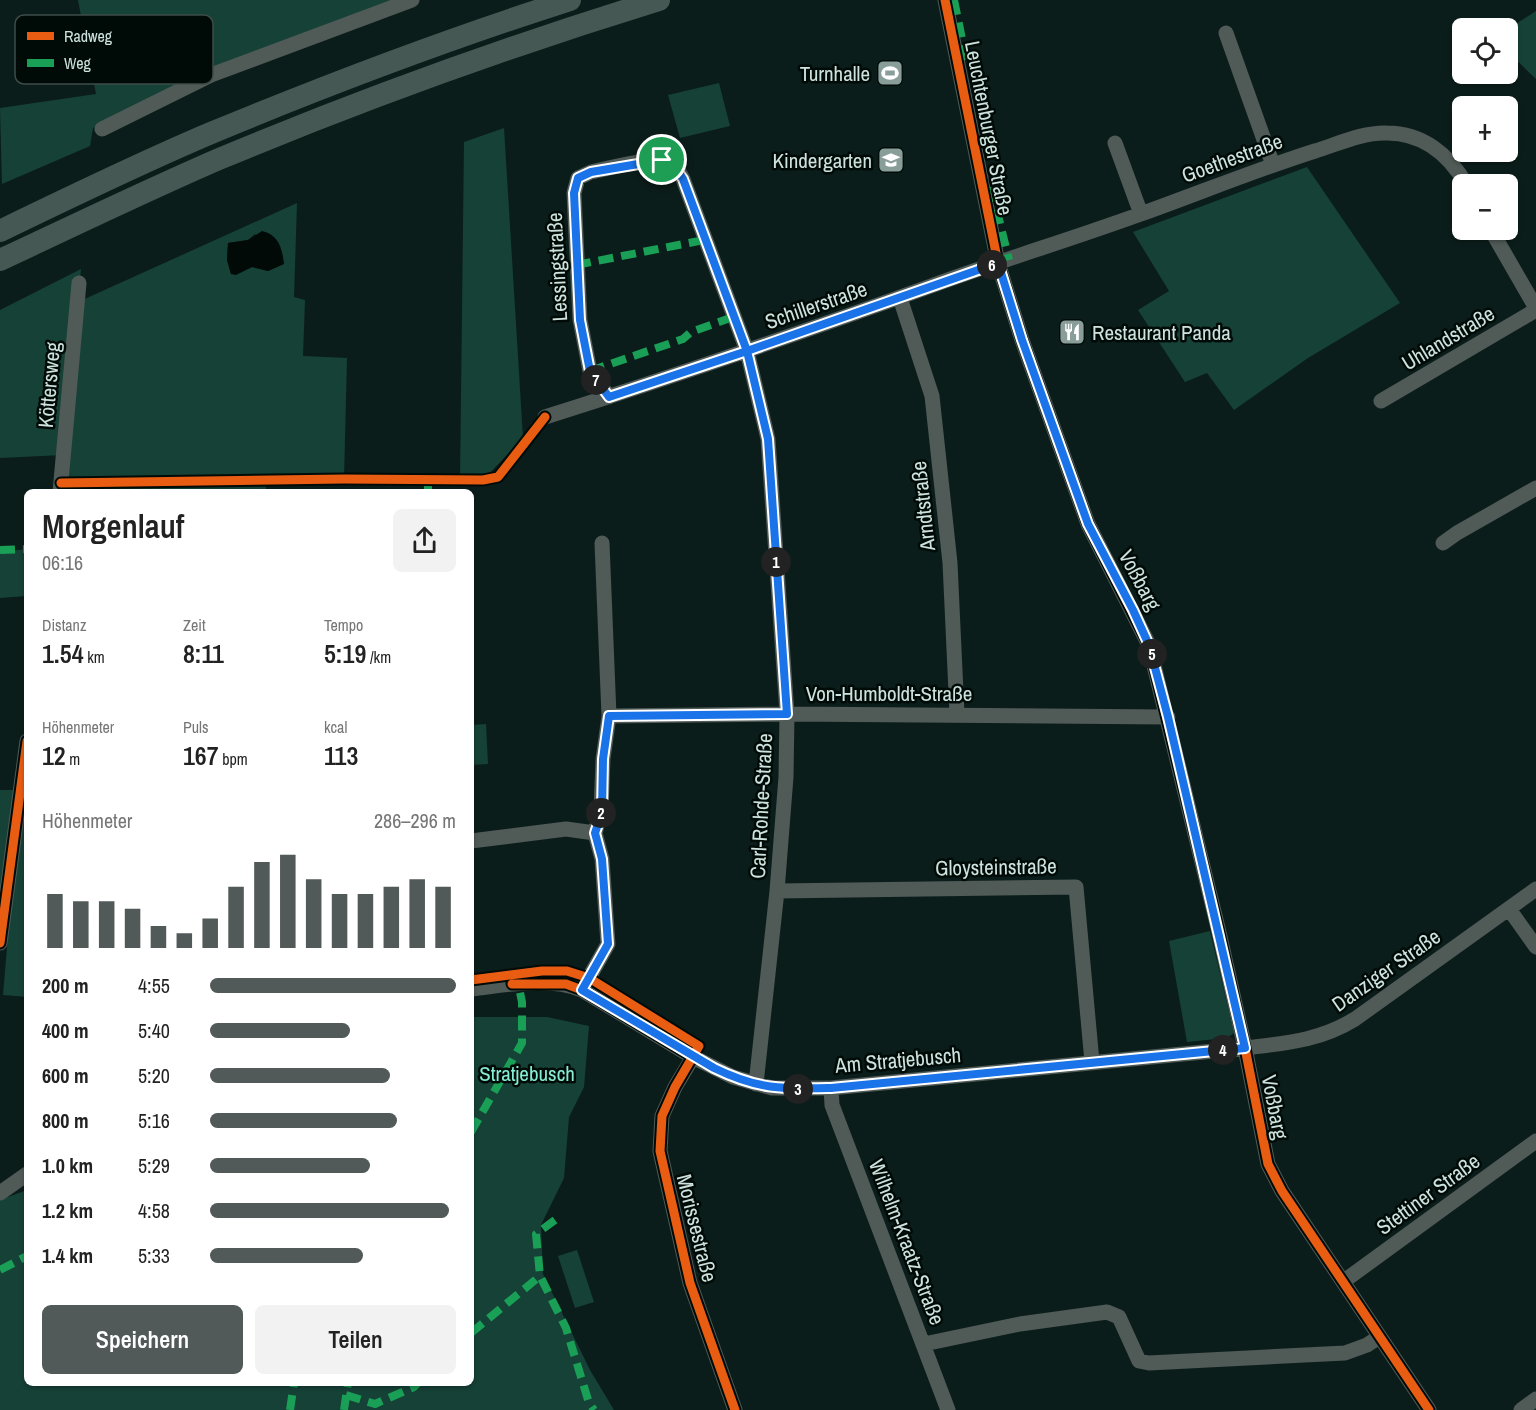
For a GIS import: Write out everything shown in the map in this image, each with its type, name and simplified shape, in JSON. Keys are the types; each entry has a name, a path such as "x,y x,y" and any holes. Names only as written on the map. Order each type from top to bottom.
{"highway":[{"path":"0,231 144,163 300,97 405,56 570,0"},
{"path":"0,260 217,160 315,120 482,58 659,0"}],"street":[{"path":"213,74 412,0"},
{"name":"Leuchtenburger Straße","path":"945,0 998,263"},
{"path":"1226,33 1273,165"},
{"path":"102,129 193,84"},
{"name":"Goethestraße","path":"998,263 1141,214 1273,165 1365,135 1387,133 1408,135 1444,154 1460,174"},
{"path":"1115,142 1141,214"},
{"name":"Lessingstraße","path":"609,397 590,371 580,320 574,193 578,178 591,172 653,160 673,164 683,179 747,351"},
{"path":"1497,240 1536,309"},
{"name":"Schillerstraße","path":"545,417 747,351 998,263"},
{"name":"Voßbarg","path":"998,263 1022,340 1088,524 1149,645 1245,1048 1268,1164 1281,1191 1430,1410"},
{"name":"Köttersweg","path":"60,489 79,283"},
{"name":"Arndtstraße","path":"900,298 932,396 950,563 957,714"},
{"name":"Uhlandstraße","path":"1381,401 1536,309"},
{"name":"Carl-Rohde-Straße","path":"747,351 768,439 787,714 786,777 777,891 756,1084"},
{"path":"1443,543 1536,488"},
{"path":"582,990 608,944 602,859 595,833 602,812 603,759 609,716 602,543"},
{"name":"Von-Humboldt-Straße","path":"609,716 957,714 1168,717"},
{"path":"0,943 24,763"},
{"path":"474,840 566,829 595,833"},
{"name":"Gloysteinstraße","path":"777,891 1076,887 1092,1062"},
{"name":"Danziger Straße","path":"1245,1048 1300,1041 1340,1029 1536,890"},
{"path":"1509,909 1536,947"},
{"name":"Am Stratjebusch","path":"474,989 518,983 566,984 582,990 693,1057 733,1077 772,1088 831,1088 1245,1048"},
{"name":"Morissestraße","path":"693,1057 675,1087 662,1116 660,1151 690,1283 735,1410"},
{"name":"Wilhelm-Kraatz-Straße","path":"831,1088 832,1105 948,1410"},
{"name":"Stettiner Straße","path":"1344,1281 1536,1141"},
{"path":"0,1193 24,1176"},
{"path":"924,1344 1020,1324 1107,1312 1119,1317 1139,1361 1149,1363 1345,1353 1367,1345 1379,1337"},
{"path":"1521,1410 1536,1399"}],"green space":[{"path":"78,0 404,0 213,70 213,15 81,15"},
{"path":"1536,11 1536,79 1518,62 1518,23"},
{"path":"719,83 730,126 680,138 668,95"},
{"path":"94,84 183,84 93,128 90,146 2,184 0,108 96,94"},
{"path":"504,128 523,438 483,480 460,480 464,142"},
{"path":"1307,167 1400,303 1308,358 1234,410 1207,373 1185,382 1138,310 1169,291 1133,232"},
{"path":"297,203 294,297 305,300 303,356 347,358 344,479 266,480 266,489 60,489 63,455 0,458 0,310 81,269 78,302","holes":["255,234 283,264 268,271 252,267 231,274 227,260 228,243 248,240"]},
{"path":"24,549 24,596 0,598 0,552"},
{"path":"486,724 488,764 474,765 474,725"},
{"path":"24,762 24,997 3,995"},
{"path":"0,790 15,790 0,943"},
{"path":"1210,931 1234,1033 1227,1038 1187,1042 1169,941"},
{"name":"Stratjebusch","path":"474,1017 547,1017 589,1026 584,1087 569,1117 564,1178 541,1225 543,1274 590,1370 614,1410 0,1410 0,1200 24,1191 24,1386 474,1386"},
{"path":"577,1250 594,1302 575,1308 558,1256"}],"shaded area":[{"path":"262,231 268,233 279,243 284,264 268,271 252,267 236,275 231,274 227,260 228,243 248,240"}],"marked path":[{"path":"954,0 967,63"},
{"path":"991,187 1009,260"},
{"path":"576,265 704,240"},
{"path":"590,371 683,339 691,332 733,317"},
{"path":"428,480 428,489"},
{"path":"0,550 24,549"},
{"path":"474,1127 522,1043 522,1002 518,983"},
{"path":"555,1220 536,1234 540,1276 566,1328 589,1403 594,1410"},
{"path":"0,1270 24,1258"},
{"path":"474,1331 540,1276"},
{"path":"290,1410 294,1386"},
{"path":"344,1410 348,1386"},
{"path":"346,1395 375,1404 415,1386"}],"cycle path":[{"path":"945,0 998,263 1022,340 1088,524 1149,645 1218,928 1268,1164 1282,1191 1429,1410"},
{"path":"61,483 344,479 483,480 498,477 545,417"},
{"path":"0,943 24,763"},
{"path":"474,980 542,971 567,971 589,978 699,1046 675,1087 662,1116 660,1151 690,1283 735,1410"},
{"path":"512,984 566,984 582,990 693,1057"}],"place":[{"name":"Turnhalle","path":"890,73"},
{"name":"Kindergarten","path":"891,160"},
{"name":"Restaurant Panda","path":"1072,332"}],"route":[{"path":"662,160 591,172 582,175 576,182 574,204 580,320 590,371 609,397 747,351 998,263 1022,340 1088,524 1149,645 1245,1048 831,1088 772,1088 733,1077 714,1068 582,990 608,944 602,859 595,833 602,812 603,759 609,716 787,714 768,439 747,351 683,179 673,164 662,160"}]}
